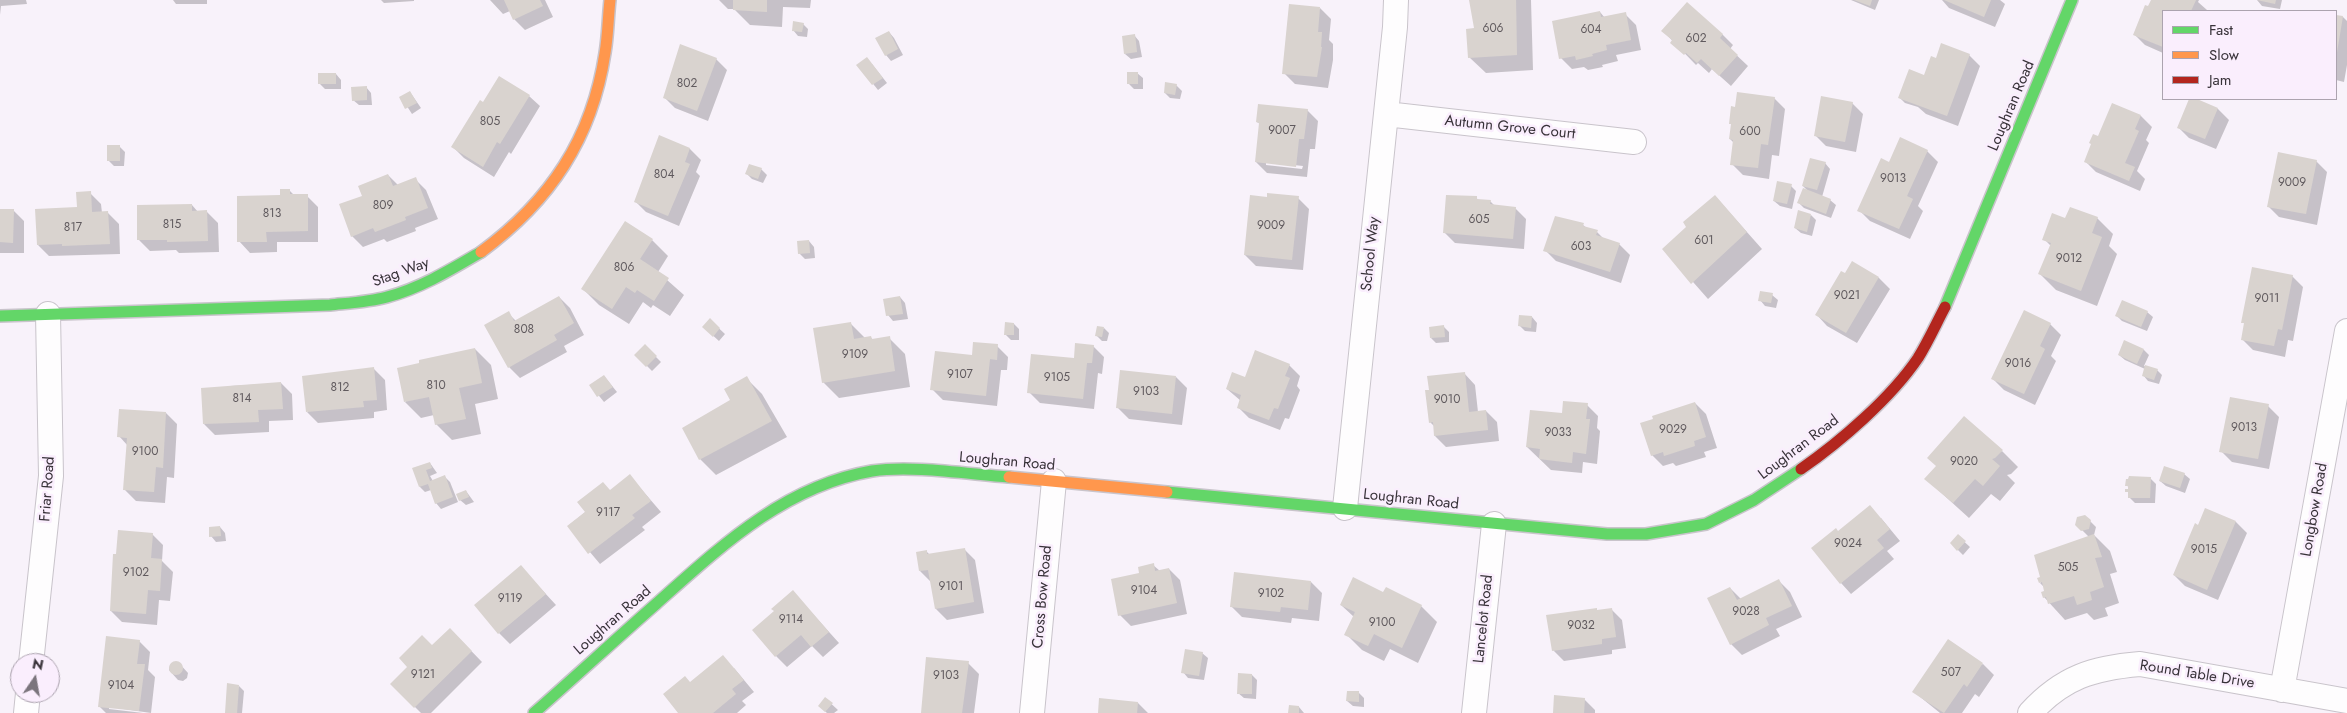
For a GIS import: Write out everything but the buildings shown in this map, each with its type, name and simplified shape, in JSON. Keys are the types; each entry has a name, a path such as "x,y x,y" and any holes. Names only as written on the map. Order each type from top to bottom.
{"street":[{"name":"Stag Way","path":"0,316 320,306 380,299 424,284 464,263 504,238 539,202 566,166 589,116 604,60 610,0"},
{"name":"School Way","path":"1345,508 1396,0"},
{"name":"Loughran Road","path":"534,713 724,543 762,515 797,496 832,482 873,472 916,470 1054,481 1607,534 1646,534 1706,524 1754,500 1802,468 1857,424 1894,387 1918,358 1946,304 2072,0"},
{"name":"Autumn Grove Court","path":"1386,114 1634,142"},
{"name":"Friar Road","path":"32,653 51,476 48,314"},
{"name":"Longbow Road","path":"2282,690 2347,331"},
{"name":"Cross Bow Road","path":"1032,713 1054,481"},
{"name":"Lancelot Road","path":"1474,713 1494,524"},
{"name":"Round Table Drive","path":"2030,713 2047,695 2066,682 2088,672 2110,666 2140,664 2347,701"}],"traffic: fast":[{"path":"1945,307 2072,0"},
{"path":"0,316 330,305 366,301 412,289 436,278 481,252"},
{"path":"534,713 704,561 755,522 810,490 840,479 888,469 922,469 1009,477"},
{"path":"1167,492 1607,534 1646,534 1706,524 1754,500 1801,469"}],"traffic: slow":[{"path":"481,252 528,211 564,166 578,140 590,113 599,84 606,47 610,0"},
{"path":"1009,477 1167,492"}],"traffic: jam":[{"path":"1801,469 1848,433 1894,388 1918,358 1945,307"}]}
